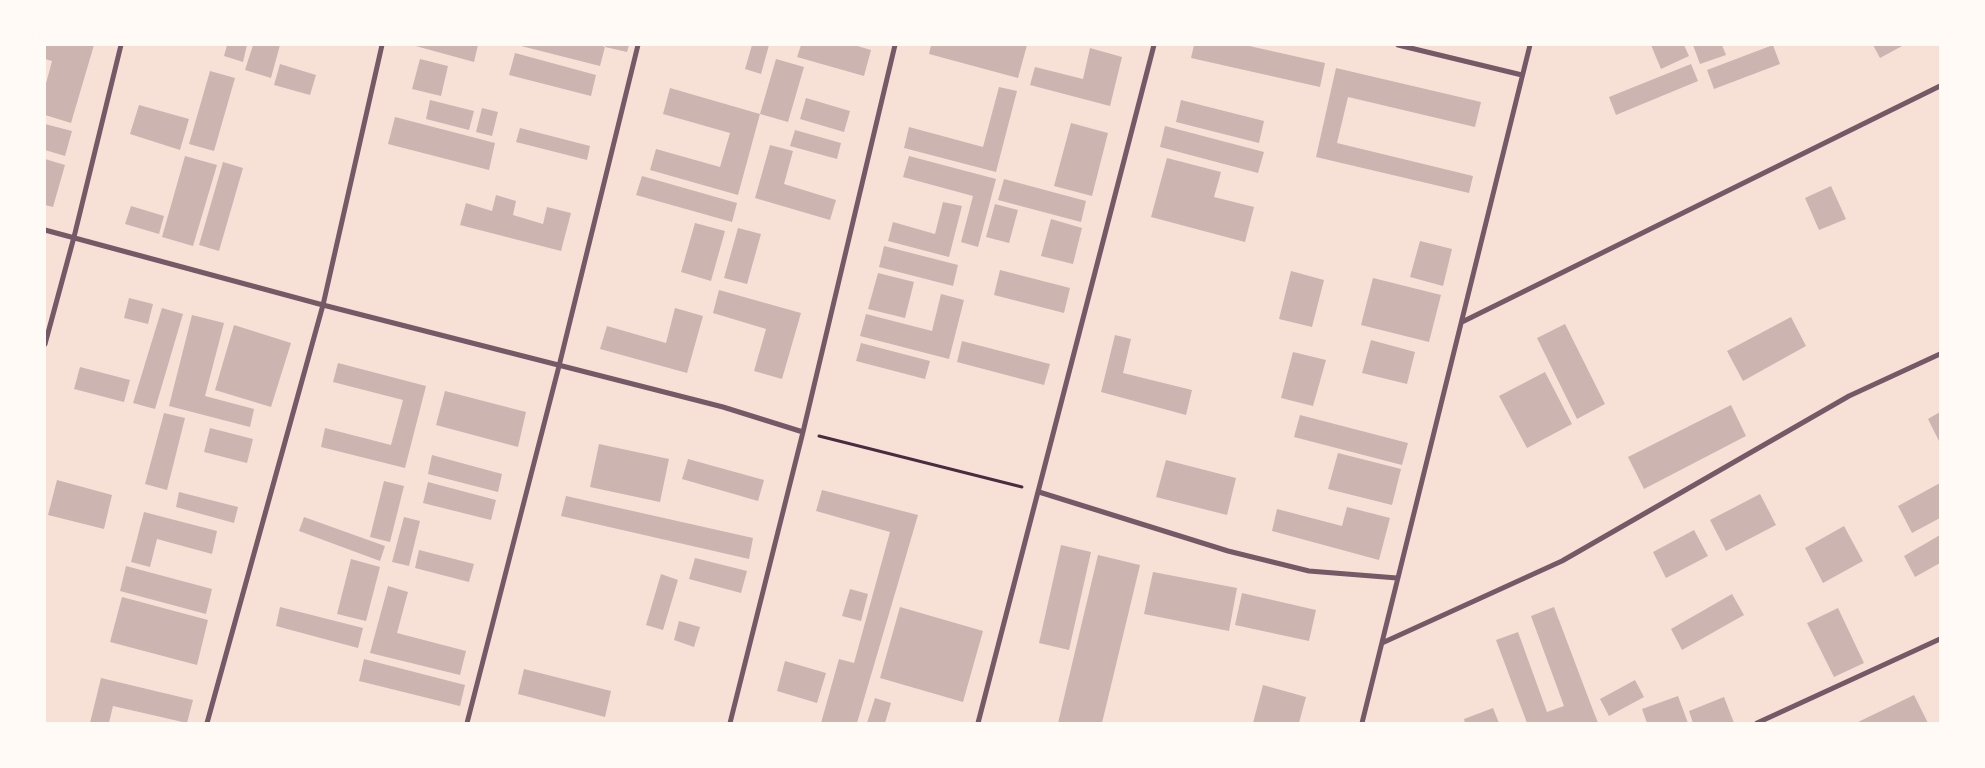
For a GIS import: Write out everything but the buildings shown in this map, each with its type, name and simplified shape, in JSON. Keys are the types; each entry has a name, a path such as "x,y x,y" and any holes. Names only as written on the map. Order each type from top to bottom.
{"street":[{"path":"45,344 74,237 121,45"},
{"path":"207,723 323,305 382,45"},
{"path":"467,723 559,366 638,45"},
{"path":"730,723 803,432 895,45"},
{"path":"978,723 1154,45"},
{"path":"1398,45 1522,75"},
{"path":"1362,723 1530,45"},
{"path":"1462,322 1940,86"},
{"path":"45,230 323,305 722,407 803,432"},
{"path":"1382,642 1562,561 1849,396 1940,354"},
{"path":"1039,492 1228,551 1309,572 1397,578"},
{"path":"1757,723 1940,639"}],"path":[{"path":"803,432 1039,492"}]}
